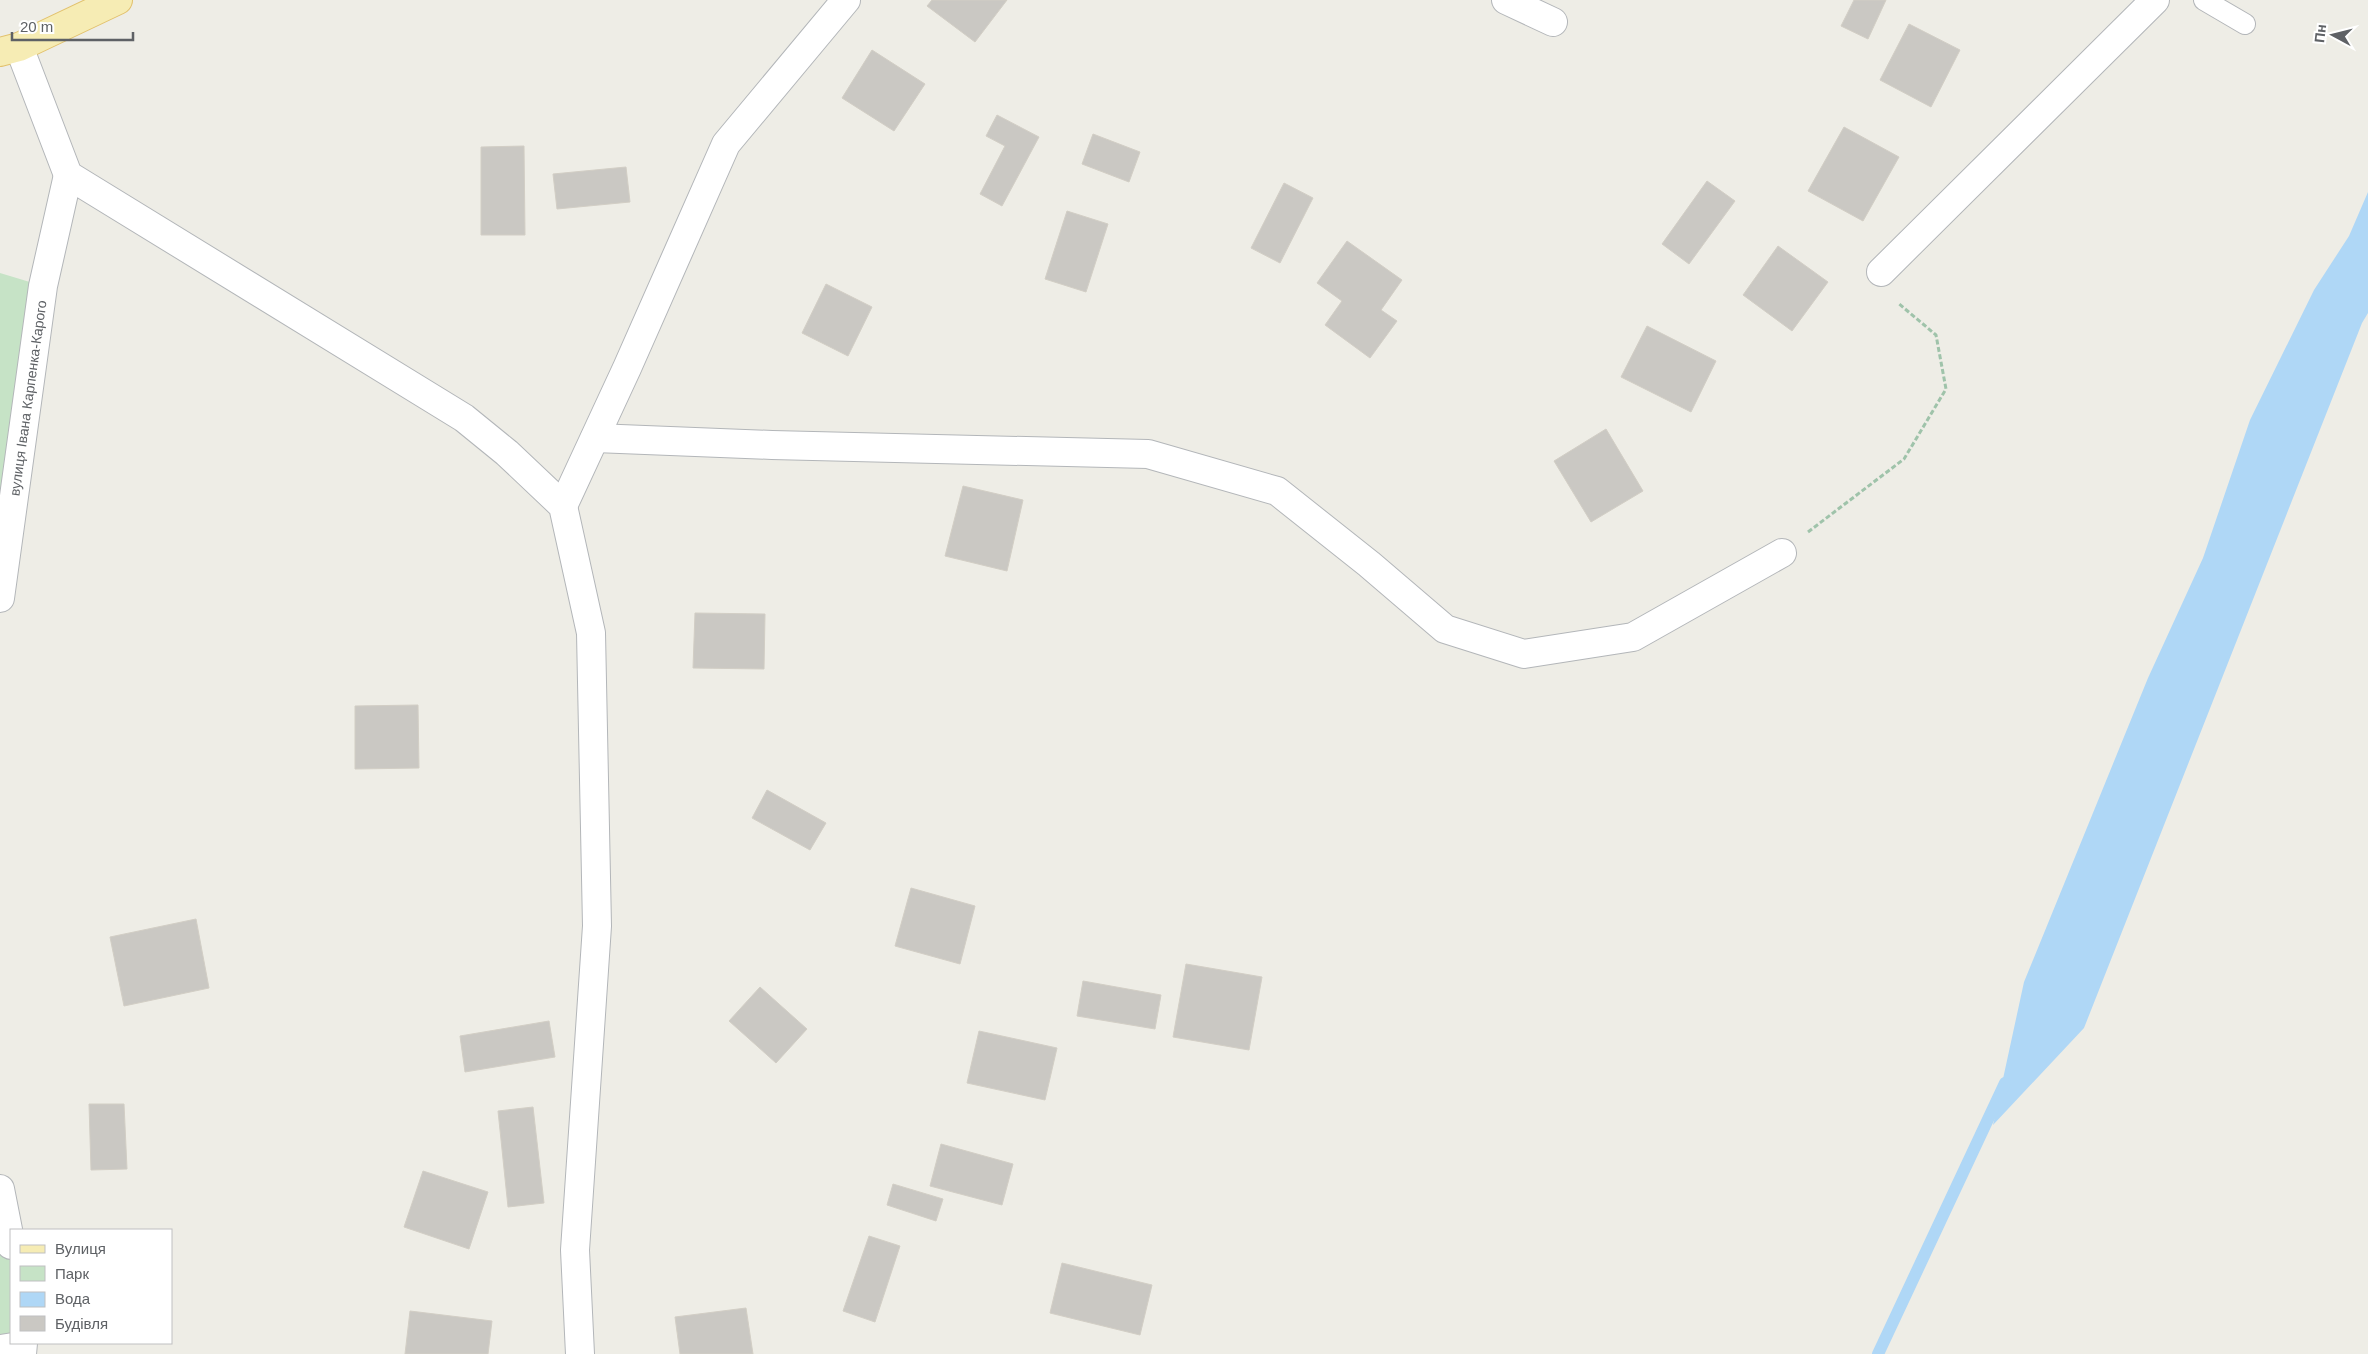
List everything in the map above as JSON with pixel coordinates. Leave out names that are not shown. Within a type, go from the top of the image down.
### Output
[{"type":"main road","points":[[9,49],[118,0]]},
{"type":"street","points":[[563,506],[726,144],[846,0]]},
{"type":"street","points":[[1506,0],[1553,22]]},
{"type":"street","points":[[1881,272],[2155,0]]},
{"type":"street","points":[[9,49],[68,174],[464,418],[507,453],[563,506],[590,633],[597,926],[575,1250],[580,1354]]},
{"type":"street","name":"вулиця Івана Карпенка-Карого","points":[[0,598],[43,286],[68,174]]},
{"type":"street","points":[[595,438],[772,445],[1148,454],[1277,490],[1369,564],[1445,630],[1524,654],[1633,638],[1782,552]]},
{"type":"street","points":[[0,1189],[10,1240]]},
{"type":"lane","points":[[2204,0],[2245,24]]},
{"type":"path","points":[[1782,552],[1904,459],[1946,389],[1936,335],[1893,300],[1881,272]]},
{"type":"green space","points":[[0,273],[43,286],[0,598]]},
{"type":"green space","points":[[0,1189],[10,1240],[10,1344],[22,1354],[0,1354]]},
{"type":"water","points":[[2368,192],[2368,313],[2362,323],[2084,1028],[1993,1125],[2024,982],[2148,678],[2203,558],[2250,420],[2314,290],[2349,236]]},
{"type":"building","points":[[932,0],[1007,0],[975,42],[927,6]]},
{"type":"building","points":[[1854,0],[1886,0],[1868,39],[1841,26]]},
{"type":"building","points":[[1909,24],[1960,50],[1931,107],[1880,80]]},
{"type":"building","points":[[872,50],[925,84],[894,131],[842,98]]},
{"type":"building","points":[[997,115],[1039,137],[1002,206],[980,194],[1005,146],[986,136]]},
{"type":"building","points":[[1844,127],[1899,157],[1863,221],[1808,191]]},
{"type":"building","points":[[1093,134],[1140,152],[1129,182],[1082,164]]},
{"type":"building","points":[[524,146],[525,235],[481,235],[481,147]]},
{"type":"building","points":[[626,167],[630,202],[557,209],[553,174]]},
{"type":"building","points":[[1707,181],[1735,201],[1689,264],[1662,244]]},
{"type":"building","points":[[1284,183],[1313,198],[1280,263],[1251,248]]},
{"type":"building","points":[[1067,211],[1108,224],[1086,292],[1045,279]]},
{"type":"building","points":[[1347,241],[1402,280],[1381,310],[1397,321],[1370,358],[1325,325],[1342,301],[1317,283]]},
{"type":"building","points":[[1778,246],[1828,282],[1792,331],[1743,295]]},
{"type":"building","points":[[826,284],[872,307],[848,356],[802,333]]},
{"type":"building","points":[[1647,326],[1716,361],[1691,412],[1621,377]]},
{"type":"building","points":[[1606,429],[1643,491],[1591,522],[1554,461]]},
{"type":"building","points":[[963,486],[1023,500],[1007,571],[945,556]]},
{"type":"building","points":[[695,613],[765,614],[764,669],[693,668]]},
{"type":"building","points":[[418,705],[419,768],[355,769],[355,706]]},
{"type":"building","points":[[767,790],[826,823],[810,850],[752,818]]},
{"type":"building","points":[[911,888],[975,906],[960,964],[895,946]]},
{"type":"building","points":[[196,919],[209,988],[124,1006],[110,937]]},
{"type":"building","points":[[1186,964],[1262,977],[1249,1050],[1173,1037]]},
{"type":"building","points":[[1083,981],[1161,995],[1155,1029],[1077,1016]]},
{"type":"building","points":[[760,987],[807,1029],[776,1063],[729,1021]]},
{"type":"building","points":[[549,1021],[555,1057],[465,1072],[460,1036]]},
{"type":"building","points":[[979,1031],[1057,1048],[1045,1100],[967,1083]]},
{"type":"building","points":[[89,1104],[124,1104],[127,1169],[91,1170]]},
{"type":"building","points":[[533,1107],[544,1203],[508,1207],[498,1111]]},
{"type":"building","points":[[941,1144],[1013,1164],[1002,1205],[930,1186]]},
{"type":"building","points":[[423,1171],[488,1192],[469,1249],[404,1227]]},
{"type":"building","points":[[893,1184],[943,1199],[936,1221],[887,1205]]},
{"type":"building","points":[[869,1236],[900,1246],[875,1322],[843,1311]]},
{"type":"building","points":[[1062,1263],[1152,1285],[1140,1335],[1050,1313]]},
{"type":"building","points":[[746,1308],[753,1354],[680,1354],[675,1317]]},
{"type":"building","points":[[410,1311],[492,1321],[488,1354],[405,1354]]},
{"type":"waterway","points":[[1878,1354],[2005,1083]]}]
